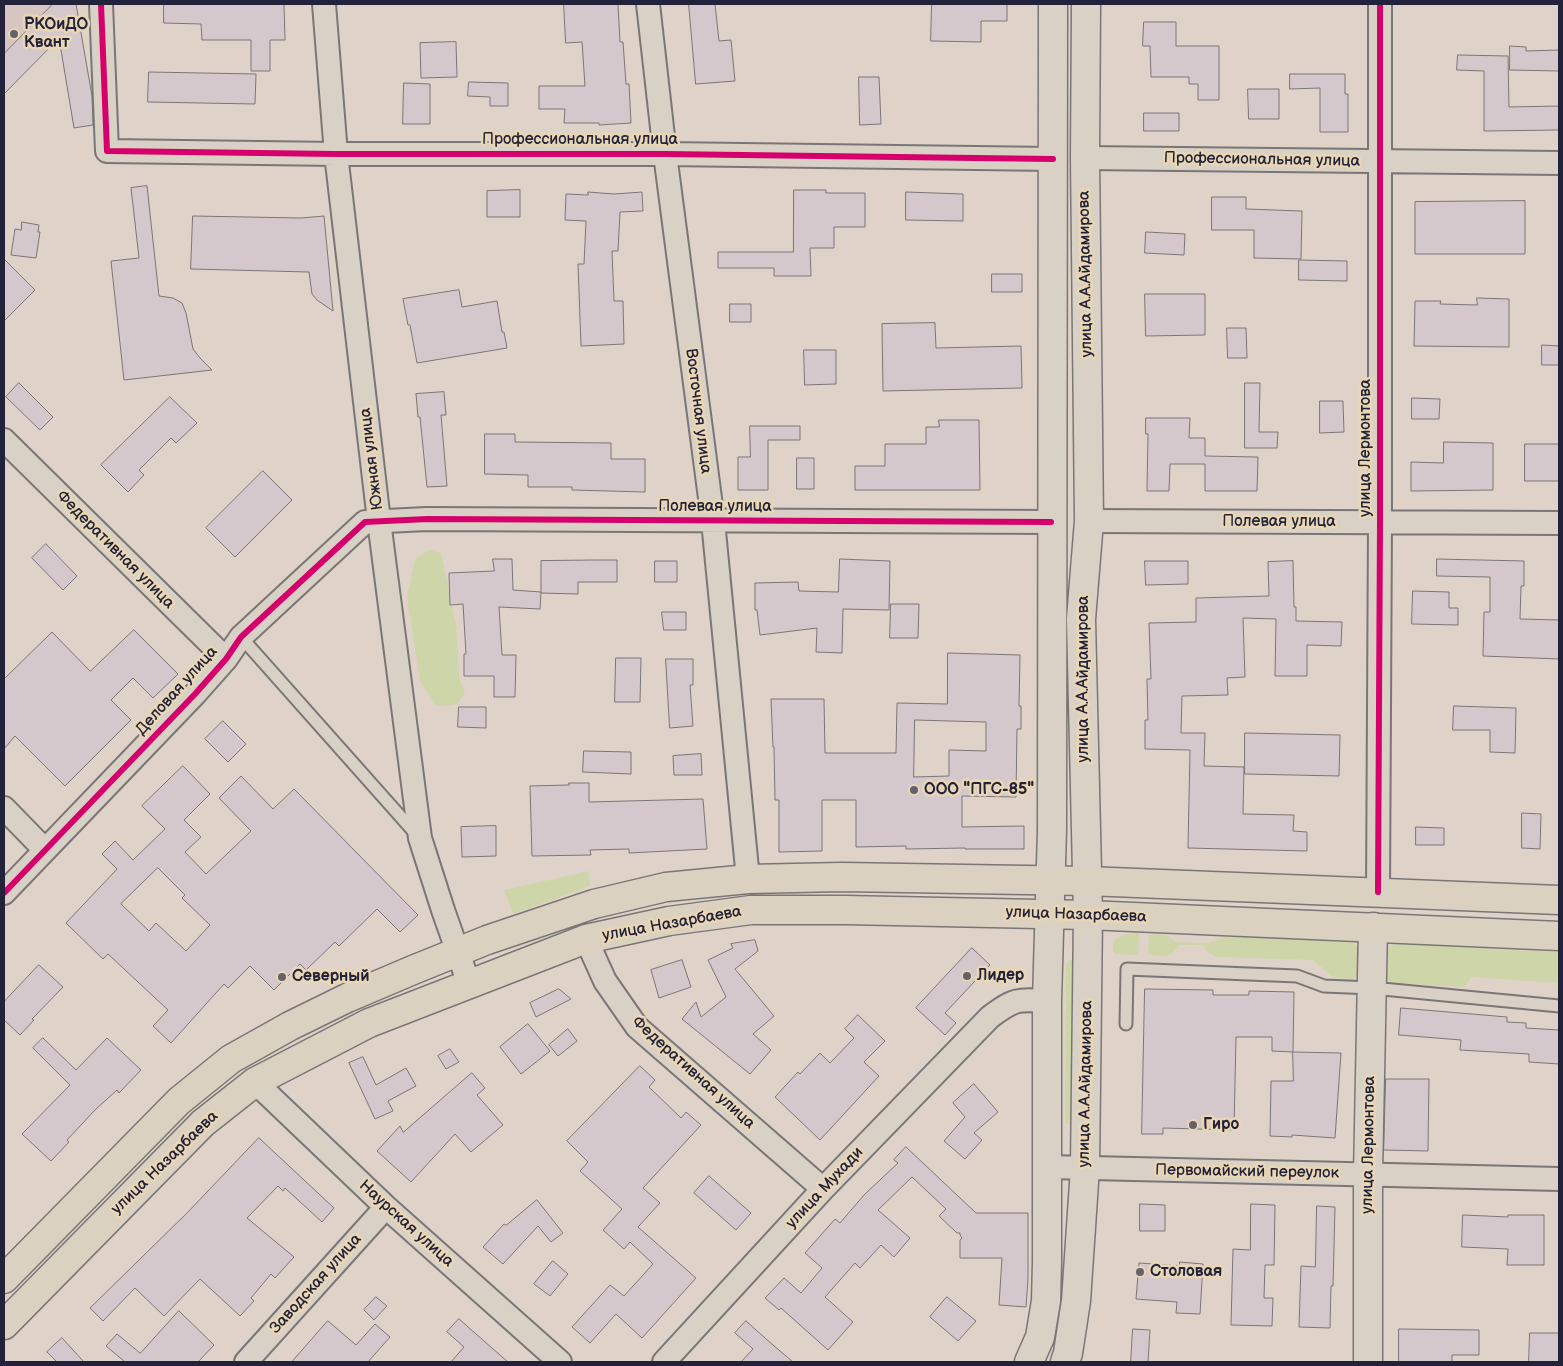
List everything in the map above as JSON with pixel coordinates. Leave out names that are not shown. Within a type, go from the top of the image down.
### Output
[{"type":"main road","name":"улица А.А.Айдамирова","points":[[1028,1362],[1040,1337],[1046,1301],[1048,1167],[1047,1001],[1052,829],[1053,4]]},
{"type":"main road","name":"улица А.А.Айдамирова","points":[[1067,1358],[1078,1288],[1085,1168],[1088,915],[1081,619],[1089,521],[1085,158],[1086,4]]},
{"type":"main road","points":[[1052,618],[1081,619]]},
{"type":"main road","name":"улица Назарбаева","points":[[4,1279],[180,1101],[231,1059],[290,1026],[339,1002],[457,952],[548,918],[594,904],[666,887],[748,879],[842,877],[1087,881],[1559,900]]},
{"type":"main road","name":"улица Назарбаева","points":[[4,1325],[203,1123],[255,1082],[369,1023],[586,939],[669,921],[751,910],[1088,915],[1559,936]]},
{"type":"main road","name":"улица Лермонтова","points":[[1368,1362],[1368,1175],[1372,928]]},
{"type":"street","name":"Профессиональная улица","points":[[101,4],[107,152],[665,154],[1052,159]]},
{"type":"street","name":"Южная улица","points":[[324,4],[336,154],[379,521],[420,838],[469,984]]},
{"type":"street","name":"Восточная улица","points":[[648,4],[665,154],[713,520],[748,879]]},
{"type":"street","name":"улица Лермонтова","points":[[1378,892],[1380,4]]},
{"type":"street","name":"Профессиональная улица","points":[[1085,158],[1559,163]]},
{"type":"street","name":"Федеративная улица","points":[[4,440],[226,659]]},
{"type":"street","name":"Полевая улица","points":[[379,521],[427,519],[1052,522]]},
{"type":"street","name":"Деловая улица","points":[[4,893],[195,694],[226,659],[241,637],[365,522],[379,521]]},
{"type":"street","name":"Полевая улица","points":[[1089,521],[1559,523]]},
{"type":"street","points":[[4,808],[45,850]]},
{"type":"street","name":"Федеративная улица","points":[[586,939],[604,981],[637,1027],[823,1189]]},
{"type":"street","name":"улица Мухади","points":[[664,1362],[823,1189],[990,1017],[1006,1004],[1022,999],[1047,1001]]},
{"type":"street","name":"Наурская улица","points":[[255,1082],[386,1207],[560,1362]]},
{"type":"street","name":"Первомайский переулок","points":[[1048,1167],[1559,1179]]},
{"type":"street","name":"Заводская улица","points":[[246,1362],[386,1207]]},
{"type":"lane","points":[[241,637],[420,838]]},
{"type":"lane","points":[[1126,1024],[1127,969],[1297,976],[1324,986],[1372,988],[1559,1006]]},
{"type":"shaded area","name":"РКОиДО Квант","points":[[4,4],[53,4],[4,54]]},
{"type":"green space","points":[[429,550],[441,553],[456,624],[459,676],[465,693],[457,704],[446,706],[436,705],[420,681],[407,597],[415,559]]},
{"type":"green space","points":[[589,871],[590,886],[513,914],[504,890]]},
{"type":"green space","points":[[1139,933],[1138,955],[1115,954],[1113,952],[1113,942],[1116,939],[1125,934]]},
{"type":"green space","points":[[1149,934],[1166,935],[1176,942],[1208,943],[1224,937],[1346,941],[1353,943],[1359,948],[1358,971],[1356,977],[1351,979],[1334,978],[1313,960],[1216,957],[1205,950],[1204,945],[1179,945],[1173,953],[1166,956],[1148,955]]},
{"type":"green space","points":[[1395,944],[1559,952],[1559,983],[1472,977],[1464,987],[1395,983],[1388,980],[1385,964],[1388,948]]},
{"type":"green space","points":[[1071,960],[1074,962],[1073,1123],[1070,1125],[1065,1120],[1066,965]]},
{"type":"building","points":[[53,4],[76,4],[92,96],[93,125],[74,128],[59,38],[4,94],[4,54]]},
{"type":"building","points":[[164,4],[284,4],[285,40],[270,40],[270,71],[251,71],[251,40],[202,40],[201,24],[164,23]]},
{"type":"building","points":[[564,4],[618,4],[620,42],[623,42],[626,84],[629,84],[631,123],[599,125],[599,123],[564,123],[565,109],[539,109],[539,86],[585,86],[582,42],[566,43]]},
{"type":"building","points":[[689,4],[715,4],[719,41],[731,40],[735,81],[696,84]]},
{"type":"building","points":[[932,4],[1007,4],[1007,21],[981,21],[981,42],[931,41]]},
{"type":"building","points":[[1144,22],[1176,22],[1176,46],[1219,46],[1219,100],[1198,100],[1198,84],[1189,84],[1189,77],[1151,77],[1150,46],[1143,46]]},
{"type":"building","points":[[456,42],[457,77],[421,78],[420,43]]},
{"type":"building","points":[[1510,46],[1526,47],[1526,51],[1559,50],[1559,71],[1510,70]]},
{"type":"building","points":[[1458,55],[1508,56],[1509,107],[1559,106],[1559,130],[1484,131],[1484,71],[1457,70]]},
{"type":"building","points":[[149,72],[256,74],[255,104],[148,102]]},
{"type":"building","points":[[1290,74],[1345,74],[1345,94],[1348,94],[1348,132],[1320,132],[1320,88],[1290,89]]},
{"type":"building","points":[[859,77],[879,77],[881,124],[860,125]]},
{"type":"building","points":[[469,82],[508,83],[508,106],[490,106],[490,97],[468,96]]},
{"type":"building","points":[[404,83],[430,84],[430,124],[403,124]]},
{"type":"building","points":[[1248,89],[1279,89],[1279,119],[1249,119]]},
{"type":"building","points":[[1144,113],[1179,113],[1179,131],[1144,131]]},
{"type":"building","points":[[147,186],[159,296],[173,298],[182,303],[186,313],[193,349],[212,370],[124,380],[111,261],[139,258],[131,188]]},
{"type":"building","points":[[520,190],[520,217],[487,217],[487,191]]},
{"type":"building","points":[[794,190],[826,190],[826,193],[865,193],[865,227],[834,227],[834,248],[810,248],[811,276],[774,276],[774,268],[718,268],[718,252],[793,252]]},
{"type":"building","points":[[588,192],[614,194],[642,192],[643,211],[620,212],[618,251],[612,251],[614,301],[623,301],[624,344],[581,346],[578,264],[584,264],[586,221],[565,220],[566,194],[588,195]]},
{"type":"building","points":[[906,192],[963,194],[963,221],[906,220]]},
{"type":"building","points":[[1212,197],[1246,197],[1246,209],[1302,211],[1301,259],[1254,258],[1254,230],[1212,230]]},
{"type":"building","points":[[1525,201],[1525,254],[1415,254],[1415,202]]},
{"type":"building","points":[[193,216],[301,218],[324,216],[333,311],[317,300],[312,294],[309,272],[191,269]]},
{"type":"building","points":[[22,222],[39,225],[38,232],[40,232],[36,258],[11,255],[15,229],[21,230]]},
{"type":"building","points":[[1146,232],[1185,234],[1184,255],[1145,253]]},
{"type":"building","points":[[4,259],[35,290],[4,321]]},
{"type":"building","points":[[1299,260],[1347,261],[1347,281],[1299,280]]},
{"type":"building","points":[[992,274],[1022,274],[1022,292],[992,292]]},
{"type":"building","points":[[459,290],[462,307],[497,301],[502,332],[504,332],[507,348],[417,363],[403,299]]},
{"type":"building","points":[[1145,294],[1205,294],[1205,335],[1146,336]]},
{"type":"building","points":[[1477,298],[1509,299],[1509,347],[1414,346],[1415,301],[1441,301],[1440,304],[1477,305]]},
{"type":"building","points":[[730,304],[751,304],[751,322],[730,322]]},
{"type":"building","points":[[935,323],[936,348],[1021,346],[1022,388],[883,391],[882,324]]},
{"type":"building","points":[[1227,328],[1246,328],[1247,358],[1228,358]]},
{"type":"building","points":[[1542,345],[1559,346],[1559,365],[1542,365]]},
{"type":"building","points":[[804,350],[836,350],[836,384],[805,385]]},
{"type":"building","points":[[19,383],[53,417],[40,430],[6,397]]},
{"type":"building","points":[[1245,383],[1260,383],[1259,432],[1278,432],[1277,448],[1245,448]]},
{"type":"building","points":[[444,392],[446,415],[441,415],[447,486],[427,487],[416,394]]},
{"type":"building","points":[[170,397],[197,423],[176,443],[171,438],[139,470],[144,475],[128,492],[101,465]]},
{"type":"building","points":[[1412,398],[1440,399],[1439,419],[1412,419]]},
{"type":"building","points":[[1320,401],[1343,401],[1344,432],[1320,433]]},
{"type":"building","points":[[1146,418],[1190,418],[1189,438],[1205,438],[1205,456],[1258,457],[1257,491],[1205,491],[1205,464],[1170,464],[1169,491],[1147,491],[1148,434],[1146,434]]},
{"type":"building","points":[[939,420],[979,420],[980,490],[855,490],[855,466],[885,466],[885,444],[926,444],[926,427],[939,427]]},
{"type":"building","points":[[750,426],[800,426],[800,440],[768,440],[768,490],[738,490],[738,457],[750,457]]},
{"type":"building","points":[[485,434],[515,434],[515,442],[611,443],[611,459],[645,459],[645,492],[572,490],[572,487],[528,487],[528,475],[485,474]]},
{"type":"building","points":[[1444,442],[1493,443],[1493,490],[1411,491],[1411,462],[1443,463]]},
{"type":"building","points":[[1525,444],[1559,444],[1559,481],[1525,481]]},
{"type":"building","points":[[797,458],[814,458],[814,489],[797,489]]},
{"type":"building","points":[[263,471],[292,500],[235,557],[206,528]]},
{"type":"building","points":[[46,544],[77,576],[63,590],[32,558]]},
{"type":"building","points":[[493,559],[512,559],[513,590],[541,592],[540,609],[499,607],[502,655],[516,655],[515,697],[494,697],[494,676],[464,676],[464,654],[466,654],[463,604],[450,605],[449,573],[494,571]]},
{"type":"building","points":[[840,559],[890,561],[889,610],[843,609],[842,653],[816,652],[817,628],[760,635],[757,610],[755,610],[755,583],[798,582],[799,591],[838,592]]},
{"type":"building","points":[[1437,559],[1524,561],[1524,586],[1521,586],[1520,619],[1559,620],[1559,659],[1483,656],[1484,612],[1490,612],[1490,577],[1437,576]]},
{"type":"building","points":[[617,560],[617,582],[578,582],[578,594],[541,593],[541,561]]},
{"type":"building","points":[[655,561],[677,561],[677,582],[655,582]]},
{"type":"building","points":[[1145,561],[1188,561],[1188,584],[1146,585]]},
{"type":"building","points":[[1293,561],[1296,621],[1342,622],[1341,646],[1307,645],[1307,676],[1275,676],[1276,619],[1243,618],[1245,677],[1227,678],[1228,695],[1182,696],[1181,733],[1205,733],[1204,766],[1244,767],[1243,814],[1294,815],[1293,831],[1307,832],[1307,851],[1188,848],[1190,750],[1145,749],[1145,720],[1148,720],[1147,679],[1151,679],[1149,623],[1196,622],[1196,598],[1269,596],[1268,562]]},
{"type":"building","points":[[1413,591],[1449,592],[1449,608],[1458,608],[1458,625],[1412,624]]},
{"type":"building","points":[[891,604],[919,604],[918,638],[890,638]]},
{"type":"building","points":[[662,612],[686,612],[686,630],[664,630]]},
{"type":"building","points":[[134,630],[178,674],[153,698],[133,678],[111,700],[131,720],[65,786],[15,736],[4,749],[4,679],[52,632],[90,671]]},
{"type":"building","points":[[948,653],[1020,655],[1019,706],[1021,706],[1021,729],[1017,729],[1016,797],[962,796],[962,827],[1024,826],[1024,849],[906,849],[906,846],[856,847],[856,800],[822,800],[822,851],[779,852],[779,800],[775,800],[771,699],[824,699],[825,753],[896,753],[897,703],[947,704]],"holes":[[[915,720],[986,722],[986,751],[949,750],[949,776],[914,777]]]},
{"type":"building","points":[[616,658],[641,658],[640,702],[615,702]]},
{"type":"building","points":[[666,659],[693,659],[693,685],[690,685],[693,726],[670,728]]},
{"type":"building","points":[[1454,706],[1516,708],[1515,753],[1490,752],[1490,730],[1453,730]]},
{"type":"building","points":[[459,707],[486,707],[486,728],[458,727]]},
{"type":"building","points":[[223,721],[246,744],[228,762],[205,739]]},
{"type":"building","points":[[1245,733],[1340,735],[1339,776],[1245,774]]},
{"type":"building","points":[[584,751],[631,752],[631,774],[583,772]]},
{"type":"building","points":[[701,754],[702,775],[674,775],[673,756]]},
{"type":"building","points":[[183,766],[210,794],[184,820],[201,837],[185,852],[206,874],[251,831],[219,798],[241,776],[273,809],[294,789],[418,915],[400,932],[377,909],[339,946],[335,942],[306,970],[300,964],[274,990],[250,966],[228,988],[224,984],[171,1043],[153,1026],[168,1010],[108,954],[103,959],[66,923],[117,869],[102,854],[115,841],[133,860],[165,829],[142,806]],"holes":[[[158,868],[185,895],[182,898],[210,925],[186,951],[156,923],[149,931],[121,904]]]},
{"type":"building","points":[[569,783],[589,783],[589,802],[703,799],[707,849],[629,853],[629,849],[590,850],[591,855],[532,856],[530,786],[569,785]]},
{"type":"building","points":[[1522,813],[1541,814],[1540,849],[1522,848]]},
{"type":"building","points":[[496,826],[496,856],[462,857],[461,827]]},
{"type":"building","points":[[1416,827],[1444,828],[1444,845],[1416,845]]},
{"type":"building","points":[[755,940],[758,951],[735,969],[774,1016],[753,1034],[771,1050],[750,1074],[682,1019],[696,1002],[701,1017],[726,997],[708,960],[733,948],[731,944]]},
{"type":"building","points":[[972,948],[990,965],[945,1013],[956,1023],[945,1035],[916,1008]]},
{"type":"building","points":[[682,960],[691,987],[659,998],[651,970]]},
{"type":"building","points":[[39,965],[63,987],[32,1019],[34,1020],[20,1035],[4,1020],[4,1002]]},
{"type":"building","points":[[559,989],[571,999],[536,1017],[530,1003]]},
{"type":"building","points":[[1145,989],[1213,990],[1213,995],[1249,995],[1249,991],[1294,992],[1293,1052],[1272,1051],[1272,1037],[1236,1037],[1234,1130],[1163,1128],[1163,1134],[1142,1134]]},
{"type":"building","points":[[1401,1008],[1507,1017],[1507,1022],[1526,1023],[1526,1028],[1559,1030],[1559,1064],[1529,1062],[1529,1054],[1460,1050],[1461,1040],[1399,1035]]},
{"type":"building","points":[[858,1015],[885,1041],[864,1062],[879,1076],[820,1140],[775,1097],[798,1072],[800,1074],[820,1053],[830,1063],[854,1038],[845,1029]]},
{"type":"building","points":[[528,1024],[550,1051],[521,1074],[500,1047]]},
{"type":"building","points":[[568,1029],[577,1041],[558,1056],[549,1045]]},
{"type":"building","points":[[43,1038],[76,1070],[107,1038],[141,1070],[119,1093],[117,1090],[95,1110],[67,1140],[69,1142],[51,1161],[22,1134],[70,1085],[33,1048]]},
{"type":"building","points":[[450,1049],[459,1062],[446,1069],[438,1056]]},
{"type":"building","points":[[1293,1052],[1341,1053],[1335,1138],[1292,1135],[1292,1137],[1270,1136],[1271,1081],[1293,1081]]},
{"type":"building","points":[[363,1057],[376,1085],[406,1068],[416,1086],[388,1101],[393,1111],[375,1119],[349,1063]]},
{"type":"building","points":[[640,1066],[655,1080],[649,1087],[681,1118],[686,1112],[701,1125],[643,1188],[660,1203],[638,1227],[696,1278],[642,1338],[616,1314],[590,1343],[572,1327],[610,1285],[624,1296],[653,1264],[630,1242],[624,1249],[603,1230],[622,1209],[580,1171],[588,1162],[567,1141]]},
{"type":"building","points":[[472,1073],[485,1088],[477,1095],[503,1125],[471,1152],[455,1134],[411,1182],[377,1151],[400,1126],[403,1132]]},
{"type":"building","points":[[1386,1079],[1429,1079],[1428,1151],[1384,1150]]},
{"type":"building","points":[[974,1084],[998,1112],[974,1133],[982,1140],[965,1159],[944,1141],[965,1117],[953,1103]]},
{"type":"building","points":[[259,1138],[334,1208],[322,1222],[285,1188],[283,1191],[278,1186],[247,1218],[294,1257],[275,1278],[271,1274],[251,1298],[254,1301],[240,1316],[200,1279],[164,1316],[135,1288],[103,1321],[90,1308],[187,1213]]},
{"type":"building","points":[[906,1147],[976,1213],[1028,1213],[1026,1307],[999,1305],[1002,1258],[960,1258],[960,1240],[962,1238],[960,1233],[957,1233],[939,1216],[946,1209],[912,1177],[878,1210],[910,1238],[894,1257],[881,1245],[860,1268],[855,1263],[825,1297],[853,1322],[828,1350],[781,1308],[779,1310],[765,1298],[784,1278],[801,1293],[822,1268],[805,1253],[835,1219],[840,1223],[864,1195],[898,1163],[894,1160]]},
{"type":"building","points":[[709,1176],[751,1213],[736,1230],[694,1193]]},
{"type":"building","points":[[537,1200],[563,1233],[551,1242],[538,1226],[503,1264],[483,1247],[504,1224],[506,1225]]},
{"type":"building","points":[[1140,1204],[1165,1205],[1165,1231],[1140,1231]]},
{"type":"building","points":[[1251,1204],[1275,1205],[1274,1265],[1265,1265],[1264,1298],[1273,1298],[1272,1326],[1231,1325],[1233,1249],[1250,1250]]},
{"type":"building","points":[[1317,1206],[1335,1207],[1330,1328],[1299,1327],[1301,1266],[1315,1267]]},
{"type":"building","points":[[1463,1215],[1508,1217],[1508,1215],[1544,1215],[1544,1265],[1507,1265],[1508,1249],[1462,1247]]},
{"type":"building","points":[[553,1261],[568,1274],[550,1296],[534,1284]]},
{"type":"building","points":[[1180,1262],[1203,1264],[1200,1314],[1176,1313],[1177,1302],[1136,1299],[1139,1263],[1179,1266]]},
{"type":"building","points":[[376,1297],[387,1306],[374,1320],[364,1310]]},
{"type":"building","points":[[947,1297],[976,1321],[958,1341],[930,1317]]},
{"type":"building","points":[[179,1311],[214,1345],[198,1362],[125,1362],[106,1346],[117,1334],[140,1353]]},
{"type":"building","points":[[459,1319],[508,1362],[451,1362],[464,1347],[447,1332]]},
{"type":"building","points":[[328,1321],[356,1345],[375,1324],[390,1337],[368,1362],[292,1362]]},
{"type":"building","points":[[746,1321],[793,1362],[741,1362],[753,1349],[735,1333]]},
{"type":"building","points":[[1133,1329],[1150,1330],[1148,1362],[1131,1362]]},
{"type":"building","points":[[1399,1329],[1479,1330],[1479,1355],[1452,1355],[1452,1362],[1399,1362]]},
{"type":"building","points":[[1530,1333],[1559,1333],[1559,1362],[1529,1362]]},
{"type":"building","points":[[62,1338],[84,1362],[57,1362],[47,1352]]},
{"type":"cycle path","points":[[101,4],[107,151],[336,154],[665,154],[1053,159]]},
{"type":"cycle path","points":[[1378,892],[1380,4]]},
{"type":"cycle path","points":[[4,893],[195,694],[226,659],[241,637],[365,522],[427,519],[1051,522]]},
{"type":"place","name":"РКОиДО Квант","points":[[14,34]]},
{"type":"place","name":"ООО \"ПГС-85\"","points":[[914,790]]},
{"type":"place","name":"Лидер","points":[[967,976]]},
{"type":"place","name":"Северный","points":[[282,977]]},
{"type":"place","name":"Гиро","points":[[1193,1125]]},
{"type":"place","name":"Столовая","points":[[1140,1272]]}]
